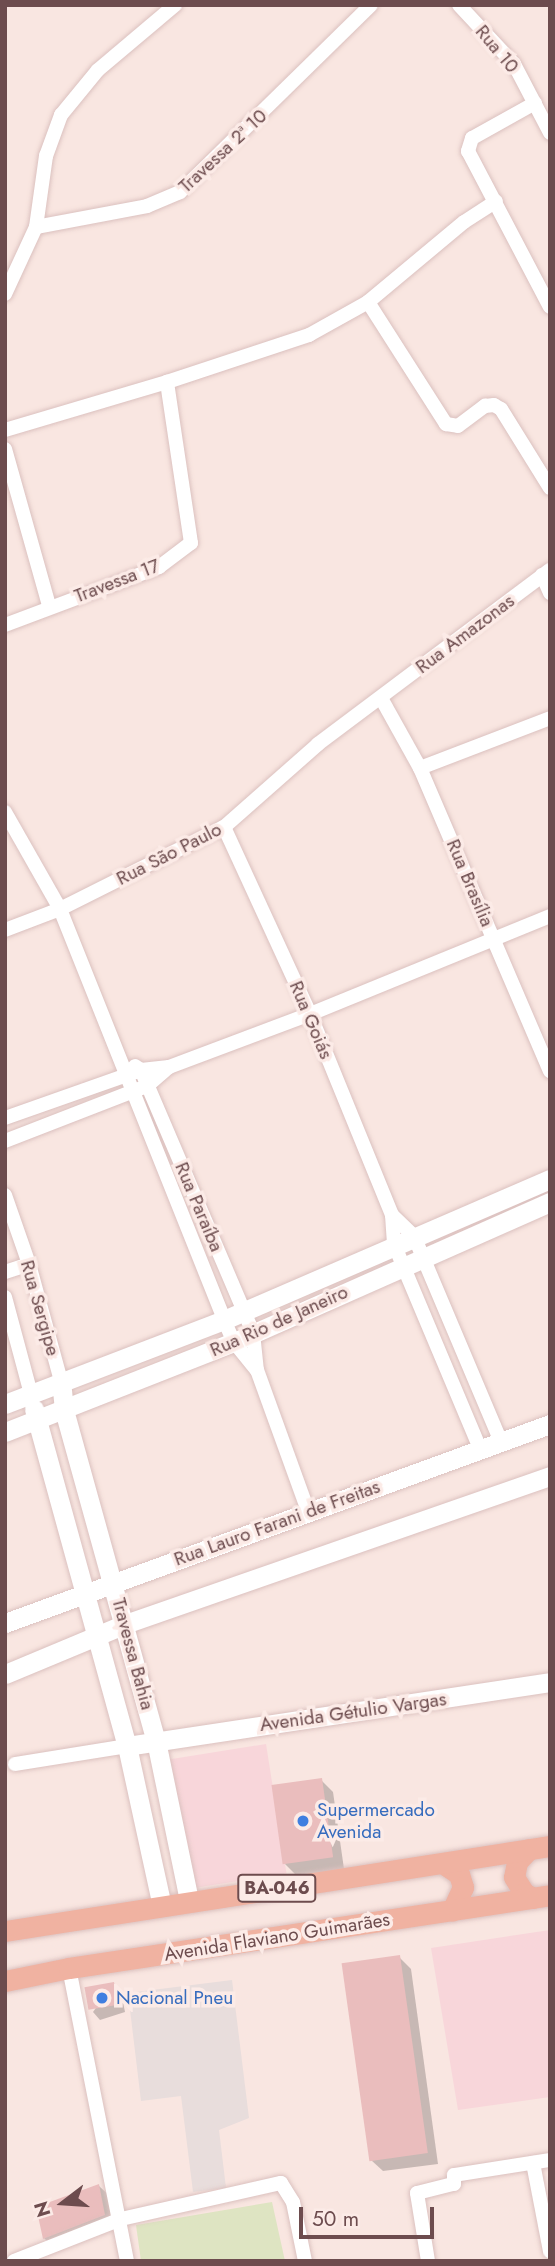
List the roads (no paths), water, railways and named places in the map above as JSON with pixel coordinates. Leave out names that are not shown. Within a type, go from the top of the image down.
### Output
[{"type":"main road","name":"BA-046","points":[[5,1931],[189,1900],[539,1848]]},
{"type":"main road","points":[[539,1848],[517,1862],[514,1877],[524,1893],[541,1896]]},
{"type":"main road","points":[[444,1864],[459,1874],[463,1887],[452,1911]]},
{"type":"main road","name":"Avenida Flaviano Guimarães","points":[[5,1981],[69,1968],[541,1896]]},
{"type":"street","points":[[5,294],[36,227],[46,156],[61,115],[98,70],[175,5]]},
{"type":"street","name":"Travessa 2ª 10","points":[[36,227],[147,206],[180,192],[371,5]]},
{"type":"street","name":"Rua 10","points":[[465,7],[514,64],[550,133]]},
{"type":"street","points":[[535,103],[479,133],[470,143],[468,150],[471,163],[496,201],[550,307]]},
{"type":"street","points":[[5,430],[167,382],[309,335],[368,302],[464,222],[496,201]]},
{"type":"street","points":[[368,302],[446,424],[458,426],[485,406],[494,405],[501,410],[550,488]]},
{"type":"street","name":"Travessa 17","points":[[5,625],[49,606],[159,567],[191,542],[191,527],[167,382]]},
{"type":"street","points":[[5,449],[49,606]]},
{"type":"street","points":[[546,573],[550,593]]},
{"type":"street","name":"Rua Amazonas","points":[[382,698],[546,573]]},
{"type":"street","name":"Rua Brasília","points":[[382,698],[420,768],[550,1071]]},
{"type":"street","name":"Rua São Paulo","points":[[5,930],[60,909],[224,827],[318,744],[382,698]]},
{"type":"street","points":[[420,768],[550,718]]},
{"type":"street","name":"Rua Paraíba","points":[[5,812],[60,909],[223,1320],[234,1342],[257,1370]]},
{"type":"street","name":"Rua Goiás","points":[[224,827],[310,1014],[392,1215],[394,1244],[480,1449]]},
{"type":"street","points":[[5,1118],[141,1070],[169,1067],[310,1014],[550,916]]},
{"type":"street","points":[[119,1055],[141,1070]]},
{"type":"street","points":[[5,1141],[147,1086],[169,1067]]},
{"type":"street","name":"Rua Paraíba","points":[[141,1070],[253,1333],[257,1370],[308,1511]]},
{"type":"street","name":"Rua Rio de Janeiro","points":[[5,1404],[223,1320],[550,1179]]},
{"type":"street","name":"Rua Sergipe","points":[[5,1195],[29,1264],[61,1381]]},
{"type":"street","name":"Rua Rio de Janeiro","points":[[5,1432],[234,1342],[550,1202]]},
{"type":"street","name":"Rua Goiás","points":[[392,1215],[414,1236],[501,1442]]},
{"type":"street","points":[[5,1272],[29,1264]]},
{"type":"street","name":"Rua Sergipe","points":[[5,1297],[31,1394]]},
{"type":"street","name":"Travessa Bahia","points":[[61,1381],[64,1410],[156,1741],[189,1900]]},
{"type":"street","name":"Travessa Bahia","points":[[31,1394],[127,1746],[162,1906]]},
{"type":"street","name":"Rua Lauro Farani de Freitas","points":[[5,1623],[83,1592],[550,1424]]},
{"type":"street","points":[[5,1674],[125,1624],[550,1476]]},
{"type":"street","name":"Avenida Gétulio Vargas","points":[[127,1746],[550,1682]]},
{"type":"street","points":[[15,1764],[127,1746]]},
{"type":"street","points":[[69,1968],[121,2219],[127,2261]]},
{"type":"street","points":[[428,2261],[416,2193],[454,2184],[454,2175],[550,2160]]},
{"type":"street","points":[[533,2163],[550,2251]]},
{"type":"street","points":[[14,2261],[121,2219],[281,2183],[293,2202],[305,2261]]},
{"type":"place","name":"Supermercado Avenida","points":[[303,1821]]},
{"type":"place","name":"Nacional Pneu","points":[[102,1998]]}]
